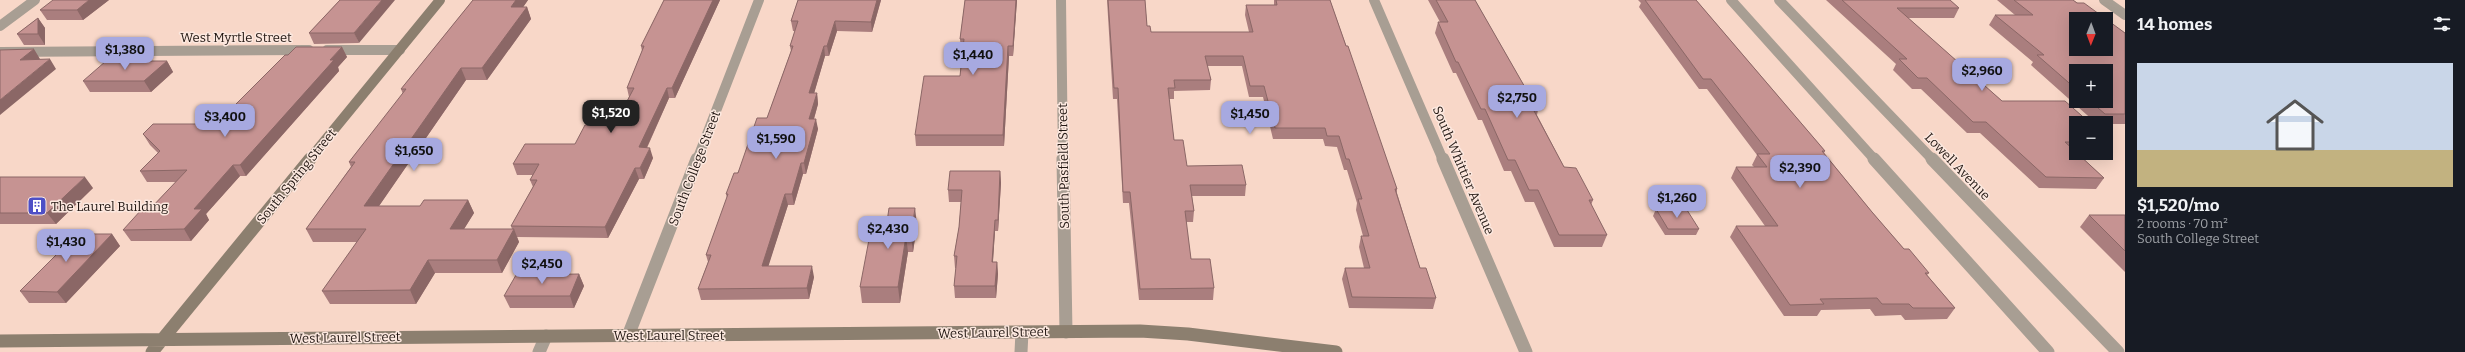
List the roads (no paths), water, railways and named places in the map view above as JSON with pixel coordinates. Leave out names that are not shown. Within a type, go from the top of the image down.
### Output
[{"type":"street","points":[[0,26],[35,0]]},
{"type":"street","name":"South Spring Street","points":[[152,352],[440,0]]},
{"type":"street","name":"South College Street","points":[[628,336],[759,0]]},
{"type":"street","name":"South Pasfield Street","points":[[1061,0],[1066,332]]},
{"type":"street","name":"South Whittier Avenue","points":[[1374,0],[1526,352]]},
{"type":"street","points":[[1731,0],[2048,352]]},
{"type":"street","name":"Lowell Avenue","points":[[1779,0],[2118,352]]},
{"type":"street","points":[[2104,0],[2125,15]]},
{"type":"street","name":"West Myrtle Street","points":[[0,52],[400,50]]},
{"type":"street","name":"West Laurel Street","points":[[0,341],[1140,331],[1188,334],[1336,352]]},
{"type":"street","points":[[1021,352],[1022,332]]},
{"type":"street","points":[[539,352],[546,336]]},
{"type":"place","name":"The Laurel Building","points":[[37,206]]}]
